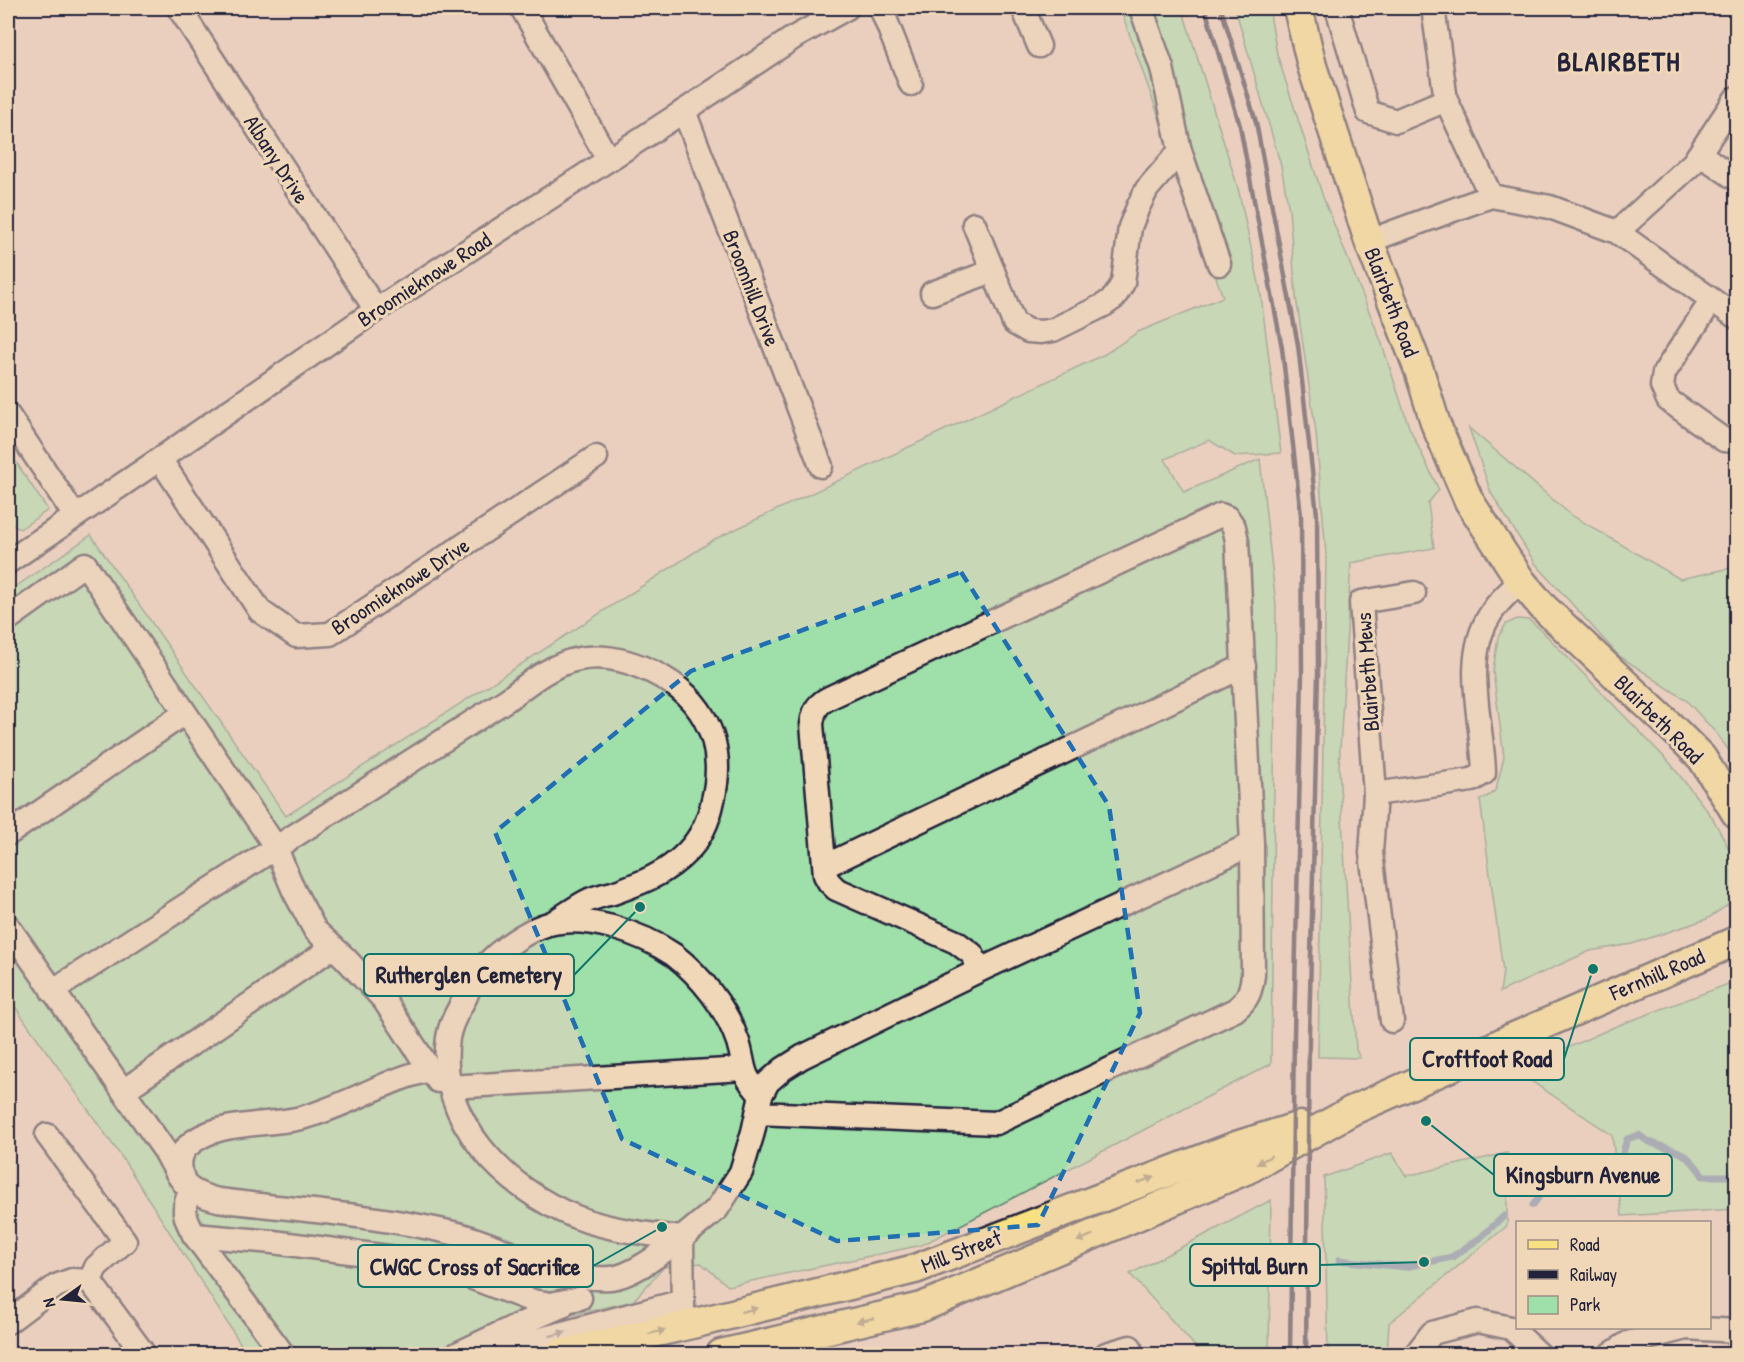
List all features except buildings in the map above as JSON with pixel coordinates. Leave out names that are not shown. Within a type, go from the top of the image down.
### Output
[{"type":"main road","name":"Blairbeth Road","points":[[1298,8],[1312,66],[1369,241],[1419,370],[1436,424],[1469,501],[1521,580],[1544,607],[1702,758],[1737,813]]},
{"type":"main road","name":"Fernhill Road","points":[[1512,1038],[1737,940]]},
{"type":"main road","name":"Mill Street","points":[[721,1354],[922,1307],[1250,1168],[1351,1111],[1512,1038]]},
{"type":"main road","name":"Mill Street","points":[[559,1354],[687,1312],[915,1269],[1239,1145],[1351,1111]]},
{"type":"main road","points":[[687,1312],[721,1354]]},
{"type":"street","name":"Albany Drive","points":[[179,8],[376,310]]},
{"type":"street","points":[[522,8],[608,159]]},
{"type":"street","name":"Broomieknowe Road","points":[[9,557],[160,459],[376,310],[793,38],[847,8]]},
{"type":"street","points":[[881,8],[911,84]]},
{"type":"street","points":[[1023,8],[1039,46]]},
{"type":"street","points":[[1141,8],[1162,69],[1180,151],[1219,264]]},
{"type":"street","points":[[1337,8],[1368,112],[1396,121],[1446,100]]},
{"type":"street","points":[[1433,8],[1446,100],[1491,196]]},
{"type":"street","points":[[1617,232],[1700,154],[1737,98]]},
{"type":"street","name":"Broomhill Drive","points":[[684,111],[821,466]]},
{"type":"street","points":[[974,224],[1014,323],[1028,331],[1053,330],[1114,298],[1123,283],[1130,227],[1138,207],[1147,189],[1180,151]]},
{"type":"street","points":[[1700,154],[1737,179]]},
{"type":"street","points":[[1369,241],[1491,196],[1550,207],[1617,232],[1737,317]]},
{"type":"street","points":[[932,293],[993,271]]},
{"type":"street","points":[[1712,300],[1664,373],[1662,386],[1668,400],[1724,440],[1737,441]]},
{"type":"street","points":[[8,415],[75,516]]},
{"type":"street","name":"Broomieknowe Drive","points":[[160,459],[260,610],[296,636],[330,634],[596,457]]},
{"type":"street","points":[[759,1104],[996,1123],[1235,1010],[1246,1001],[1253,975],[1252,844],[1237,541],[1234,527],[1228,518],[1221,515],[820,702],[813,711],[812,724],[825,875],[829,882],[836,889],[956,942],[972,954],[980,970]]},
{"type":"street","points":[[8,619],[86,564],[275,846],[315,930],[384,1000],[484,1151],[518,1184],[538,1198],[577,1217],[624,1230],[682,1239]]},
{"type":"street","points":[[1375,794],[1472,780],[1484,773],[1473,675],[1482,631],[1489,616],[1499,602],[1521,580]]},
{"type":"street","name":"Blairbeth Mews","points":[[1392,1021],[1371,853],[1375,794],[1361,602],[1414,593]]},
{"type":"street","points":[[52,991],[548,672],[578,659],[626,660],[667,678],[700,709],[710,729],[717,767],[716,789],[710,813],[702,834],[689,851],[672,867],[654,878],[587,901],[552,923]]},
{"type":"street","points":[[825,866],[1244,666]]},
{"type":"street","points":[[8,834],[185,713]]},
{"type":"street","points":[[457,1354],[580,1298],[614,1278],[639,1267],[682,1239],[717,1209],[741,1172],[759,1104],[768,1082],[802,1057],[980,970],[1252,844]]},
{"type":"street","points":[[457,1110],[450,1087],[446,1059],[448,1035],[474,979],[503,949],[535,928],[570,921],[590,922],[623,930],[640,937],[672,954],[700,980],[722,1010],[737,1041],[743,1069],[759,1104]]},
{"type":"street","points":[[8,926],[165,1151],[188,1188],[198,1195],[218,1200],[414,1224],[456,1233],[567,1274],[589,1279],[614,1278]]},
{"type":"street","points":[[123,1091],[333,947]]},
{"type":"street","points":[[450,1087],[743,1069]]},
{"type":"street","points":[[283,1354],[185,1220],[184,1204],[188,1188],[180,1161],[185,1148],[199,1138],[229,1127],[304,1118],[412,1074],[430,1070]]},
{"type":"street","points":[[47,1135],[125,1241],[96,1268],[90,1281]]},
{"type":"street","points":[[194,1235],[273,1242],[412,1260],[454,1271],[533,1301],[552,1304],[580,1298]]},
{"type":"street","points":[[504,1354],[530,1342],[687,1312],[682,1239]]},
{"type":"street","points":[[8,1322],[56,1286],[72,1280],[90,1281]]},
{"type":"street","points":[[90,1281],[144,1354]]},
{"type":"street","points":[[1416,1354],[1432,1332],[1478,1321],[1510,1328],[1539,1354]]},
{"type":"street","points":[[1611,1354],[1628,1343],[1682,1329]]},
{"type":"street","points":[[1703,1329],[1737,1331]]},
{"type":"street","points":[[1106,1354],[1130,1347]]},
{"type":"highlighted area","points":[[961,572],[1109,806],[1140,1013],[1038,1225],[837,1241],[622,1139],[495,832],[691,671]]},
{"type":"green space","points":[[1120,8],[1182,8],[1238,188],[1260,288],[1281,453],[1235,456],[1209,440],[1165,459],[1184,492],[1260,459],[1276,605],[1271,1064],[922,1245],[728,1286],[701,1263],[664,1267],[633,1301],[533,1324],[472,1354],[247,1354],[123,1159],[8,997],[8,592],[91,535],[286,816],[715,539],[1105,354],[1138,332],[1223,297]]},
{"type":"green space","points":[[1235,8],[1269,8],[1277,54],[1323,197],[1381,341],[1409,427],[1439,490],[1428,503],[1434,548],[1351,563],[1339,767],[1356,1050],[1360,1058],[1318,1057],[1326,555],[1316,433],[1296,297],[1289,210],[1281,166]]},
{"type":"green space","points":[[1469,428],[1571,515],[1680,579],[1736,567],[1736,760],[1716,733],[1686,700],[1618,655],[1535,563],[1491,493]]},
{"type":"green space","points":[[8,450],[48,510],[20,529],[14,526],[8,517]]},
{"type":"green space","points":[[1517,619],[1529,620],[1541,630],[1670,763],[1712,817],[1736,862],[1736,891],[1729,904],[1707,919],[1632,944],[1590,951],[1500,992],[1503,971],[1480,800],[1492,794],[1496,789],[1504,757],[1493,671],[1498,637],[1506,624]]},
{"type":"green space","points":[[1736,981],[1736,1209],[1622,1216],[1612,1135],[1516,1071],[1614,1027]]},
{"type":"green space","points":[[1392,1153],[1406,1176],[1507,1153],[1507,1226],[1389,1323],[1387,1354],[1328,1354],[1324,1177]]},
{"type":"green space","points":[[1271,1200],[1269,1354],[1202,1354],[1130,1274]]},
{"type":"waterway","points":[[1533,1205],[1546,1187],[1553,1185],[1569,1191],[1578,1185],[1604,1177],[1614,1171],[1621,1160],[1627,1139],[1639,1135],[1683,1154],[1703,1176],[1736,1174]]},
{"type":"waterway","points":[[1339,1260],[1405,1267],[1452,1257],[1480,1238],[1504,1216]]},
{"type":"railway","points":[[1205,8],[1240,126],[1282,348],[1301,516],[1302,673],[1290,1354]]},
{"type":"railway","points":[[1221,8],[1256,122],[1298,345],[1317,515],[1318,673],[1309,1035],[1306,1354]]},
{"type":"place","name":"Rutherglen Cemetery","points":[[640,907]]},
{"type":"place","name":"Croftfoot Road","points":[[1593,969]]},
{"type":"place","name":"Kingsburn Avenue","points":[[1426,1121]]},
{"type":"place","name":"CWGC Cross of Sacrifice","points":[[662,1227]]},
{"type":"place","name":"Spittal Burn","points":[[1424,1262]]},
{"type":"district","name":"BLAIRBETH","points":[[1619,61]]}]
